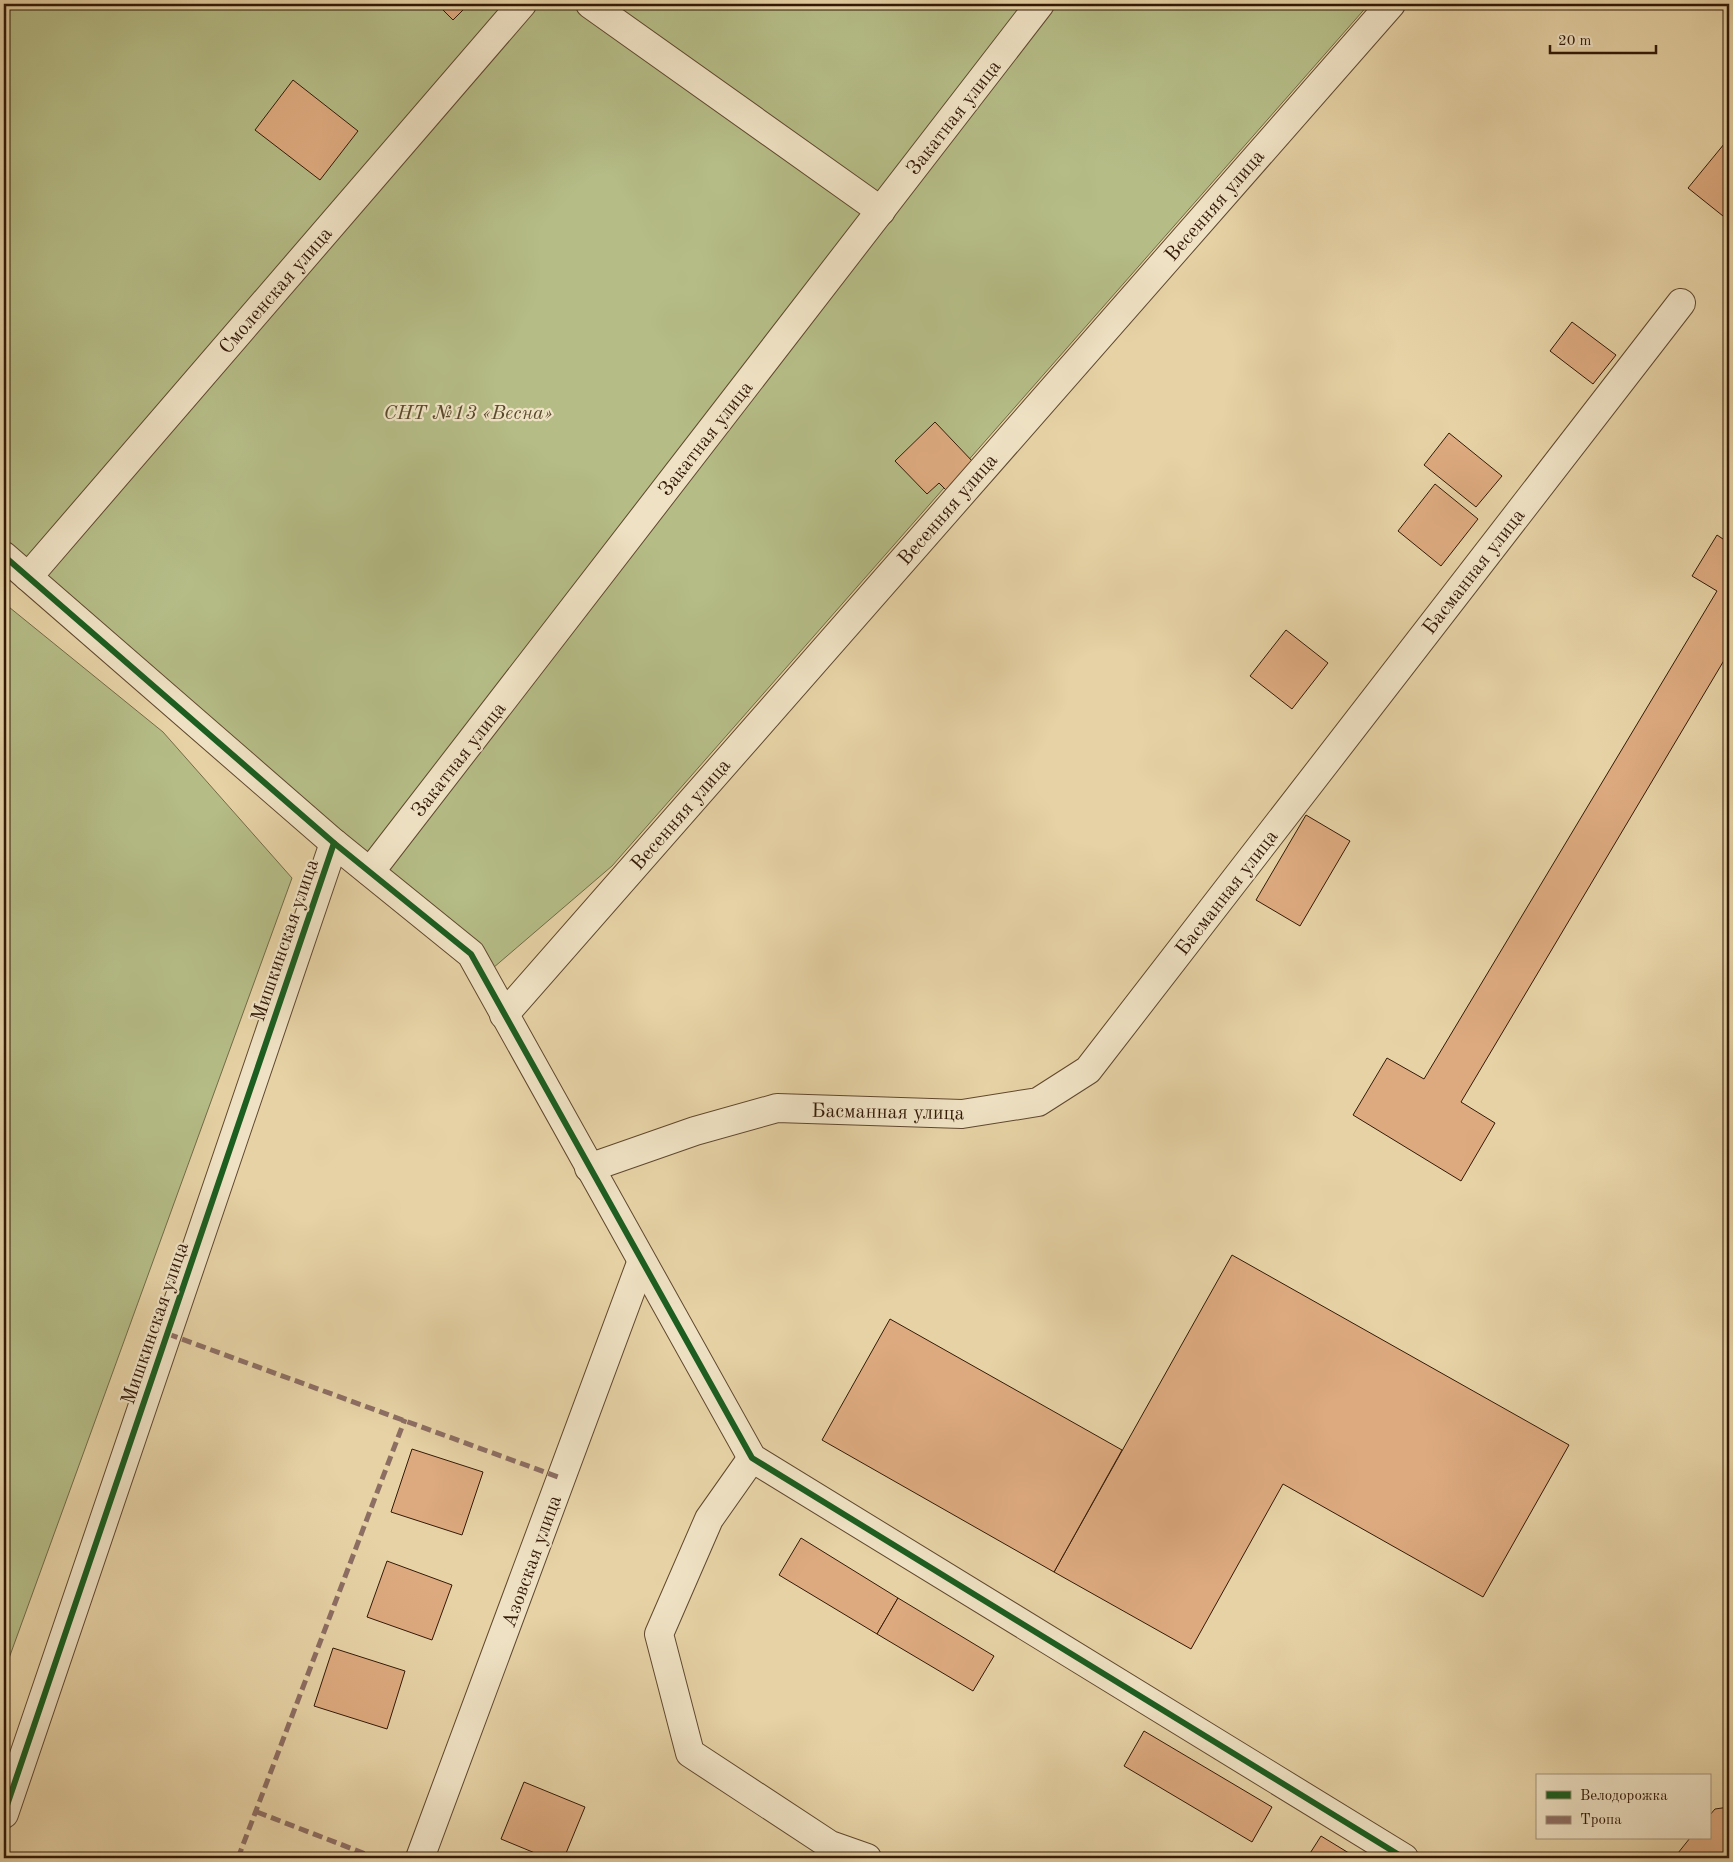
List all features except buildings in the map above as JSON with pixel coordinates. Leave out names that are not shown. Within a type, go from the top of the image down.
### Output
[{"type":"street","name":"Смоленская улица","points":[[28,577],[522,4]]},
{"type":"street","points":[[590,4],[881,211]]},
{"type":"street","name":"Закатная улица","points":[[370,872],[1040,4]]},
{"type":"street","name":"Весенняя улица","points":[[504,1014],[1391,4]]},
{"type":"street","name":"Басманная улица","points":[[589,1168],[694,1131],[777,1108],[962,1114],[1038,1102],[1088,1070],[1681,303]]},
{"type":"street","points":[[4,556],[334,843],[471,954],[641,1263],[752,1458],[1404,1858]]},
{"type":"street","name":"Мишкинская улица","points":[[4,1814],[334,843]]},
{"type":"street","name":"Азовская улица","points":[[420,1858],[641,1263]]},
{"type":"street","points":[[752,1458],[709,1519],[660,1634],[690,1753],[828,1852],[867,1858]]},
{"type":"green space","name":"СНТ №13 «Весна»","points":[[4,4],[1369,4],[612,866],[486,974],[4,545]]},
{"type":"green space","points":[[4,603],[163,732],[292,878],[4,1672]]},
{"type":"marked path","points":[[168,1334],[561,1478]]},
{"type":"marked path","points":[[238,1858],[405,1419]]},
{"type":"marked path","points":[[257,1812],[376,1858]]},
{"type":"cycle path","points":[[4,556],[334,843],[471,954],[752,1458],[1404,1858]]},
{"type":"cycle path","points":[[4,1814],[334,843]]}]
